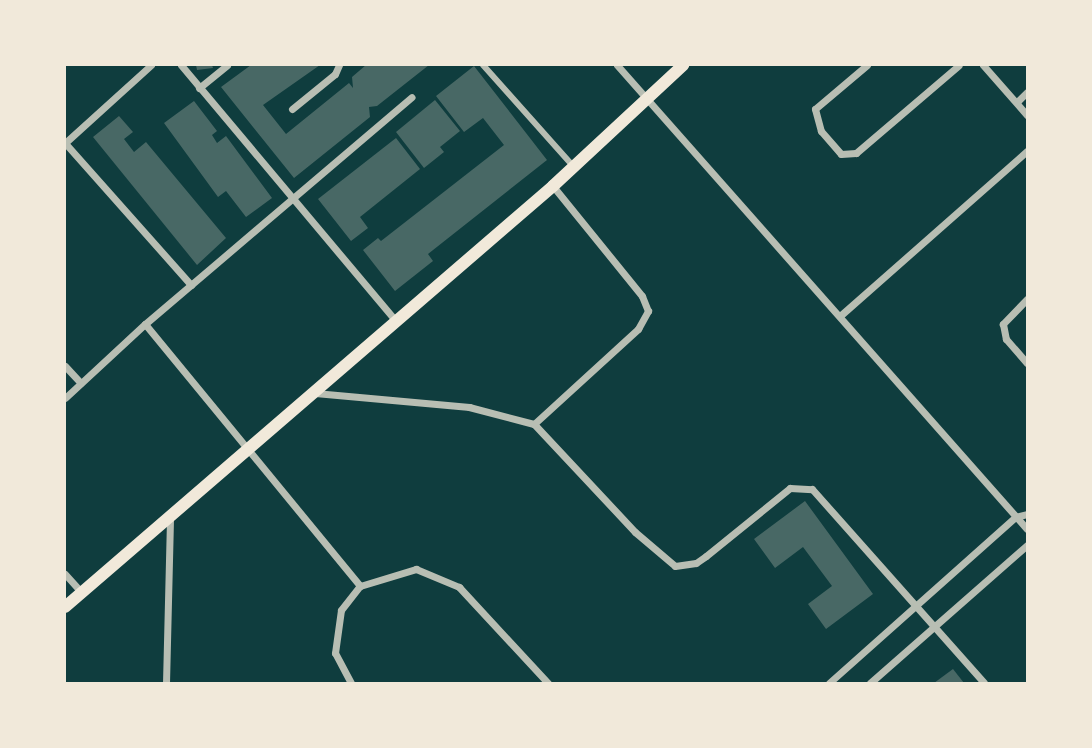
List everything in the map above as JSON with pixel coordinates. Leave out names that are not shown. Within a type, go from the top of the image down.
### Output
[{"type":"main road","points":[[65,607],[244,448],[553,186],[572,165],[683,65]]},
{"type":"street","points":[[151,65],[65,143],[191,285]]},
{"type":"street","points":[[181,65],[395,320]]},
{"type":"street","points":[[199,88],[227,65]]},
{"type":"street","points":[[292,109],[335,74],[339,65]]},
{"type":"street","points":[[483,65],[572,165]]},
{"type":"street","points":[[617,65],[644,99],[841,315],[1027,529]]},
{"type":"street","points":[[867,65],[816,108],[821,131],[841,154],[856,153],[959,65]]},
{"type":"street","points":[[983,65],[1027,115]]},
{"type":"street","points":[[1017,103],[1027,92]]},
{"type":"street","points":[[65,398],[145,324],[293,201],[412,97]]},
{"type":"street","points":[[841,315],[1027,151]]},
{"type":"street","points":[[534,424],[638,329],[648,311],[642,296],[553,186]]},
{"type":"street","points":[[1027,299],[1003,324],[1006,339],[1027,363]]},
{"type":"street","points":[[145,324],[244,448],[360,586]]},
{"type":"street","points":[[65,366],[81,383]]},
{"type":"street","points":[[313,392],[469,407],[534,424],[635,532],[675,566],[696,563],[787,490],[802,485],[812,489],[984,683]]},
{"type":"street","points":[[166,683],[171,513]]},
{"type":"street","points":[[829,683],[916,609],[1015,517],[1027,514]]},
{"type":"street","points":[[870,683],[1027,545]]},
{"type":"street","points":[[351,683],[335,653],[335,637],[341,610],[360,586],[404,570],[446,578],[548,683]]},
{"type":"street","points":[[65,574],[81,592]]},
{"type":"building","points":[[196,65],[212,65],[213,68],[197,70]]},
{"type":"building","points":[[251,65],[320,65],[263,105],[286,134],[349,83],[353,88],[352,77],[366,65],[429,65],[377,106],[369,107],[370,117],[294,178],[221,87]]},
{"type":"building","points":[[474,66],[547,160],[428,254],[433,261],[395,291],[363,250],[378,238],[381,241],[504,145],[483,118],[464,132],[436,96]]},
{"type":"building","points":[[435,100],[460,131],[440,147],[444,152],[424,168],[396,132]]},
{"type":"building","points":[[194,101],[217,131],[212,135],[217,143],[226,136],[272,198],[246,217],[226,191],[218,197],[164,123]]},
{"type":"building","points":[[119,116],[133,132],[124,139],[134,152],[146,142],[226,238],[197,265],[93,137]]},
{"type":"building","points":[[396,138],[420,169],[360,217],[368,228],[351,241],[318,199]]},
{"type":"building","points":[[805,501],[873,594],[826,629],[808,604],[832,586],[803,547],[775,568],[754,539]]},
{"type":"building","points":[[953,669],[964,683],[934,683]]}]
